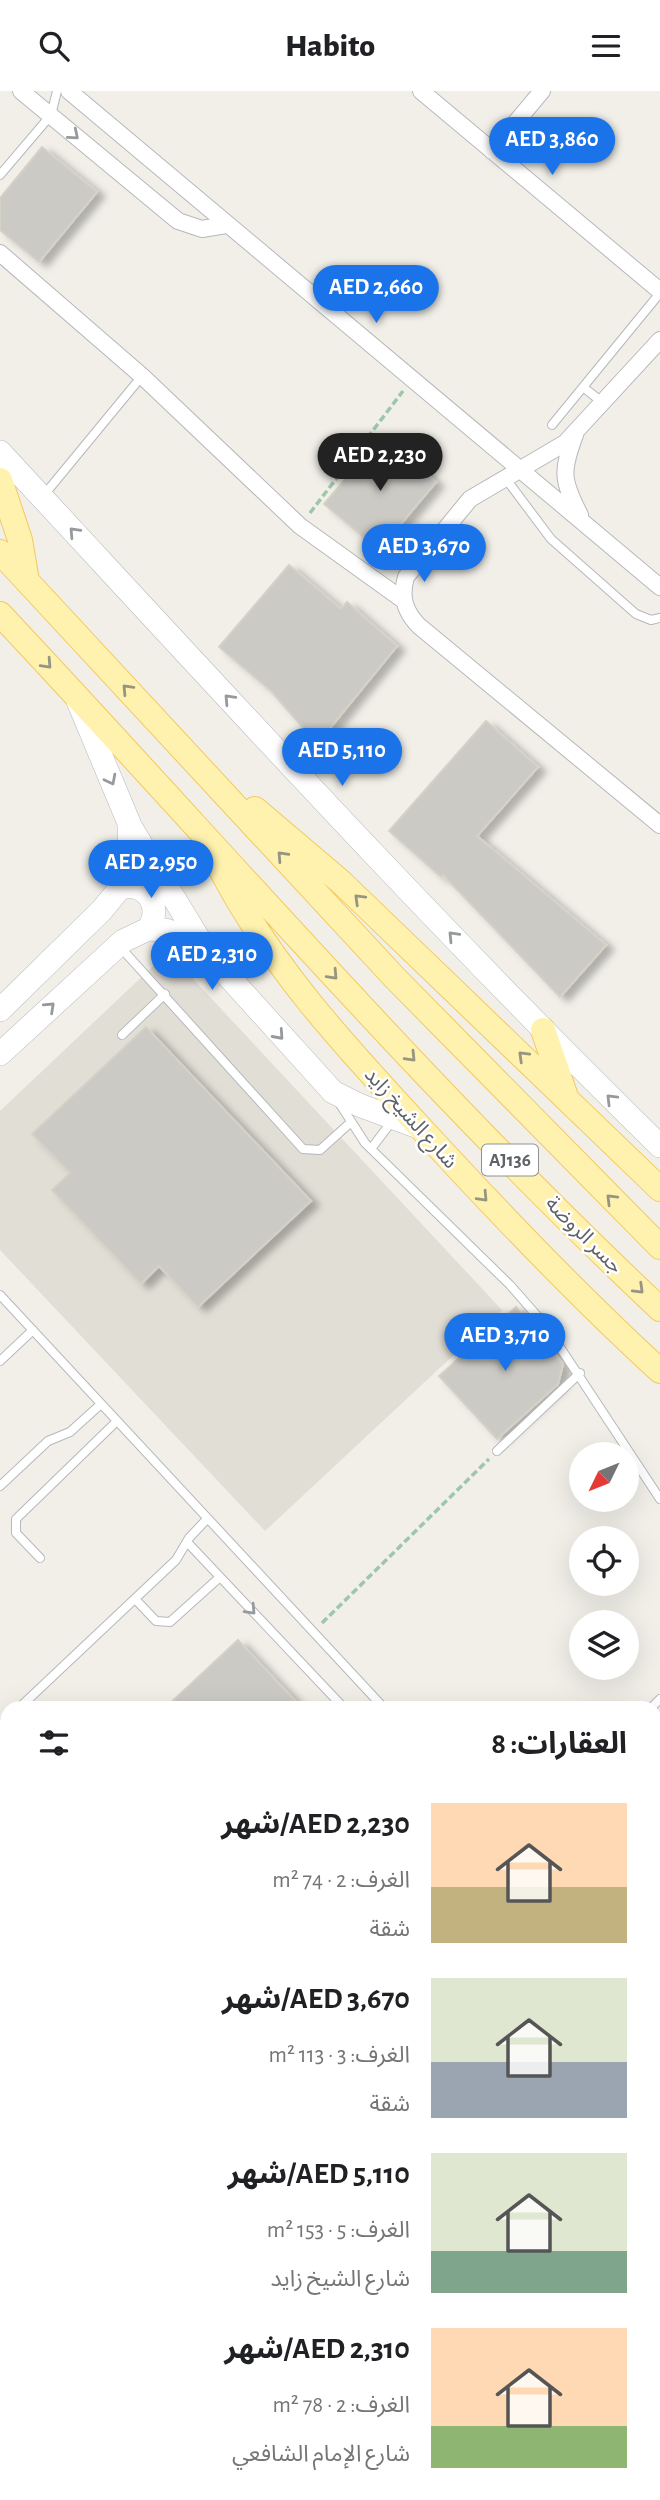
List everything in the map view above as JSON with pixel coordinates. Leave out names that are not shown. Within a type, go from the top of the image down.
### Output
[{"type":"main road","points":[[0,480],[20,540],[27,582]]},
{"type":"main road","points":[[0,552],[207,774],[279,828],[333,874],[660,1189]]},
{"type":"main road","points":[[0,614],[202,834]]},
{"type":"main road","name":"AJ136","points":[[207,774],[395,978],[660,1247]]},
{"type":"main road","name":"جسر الروضة","points":[[202,834],[363,1008],[582,1233],[660,1309]]},
{"type":"main road","name":"شارع الشيخ زايد","points":[[202,834],[246,915],[299,992],[520,1236],[660,1371]]},
{"type":"main road","points":[[543,1030],[566,1097]]},
{"type":"street","points":[[22,91],[185,225],[202,229],[226,225]]},
{"type":"street","points":[[69,91],[660,587]]},
{"type":"street","points":[[421,91],[660,292]]},
{"type":"street","points":[[492,151],[542,91]]},
{"type":"street","points":[[0,253],[142,376],[300,526],[403,600],[419,626],[660,825]]},
{"type":"street","points":[[403,600],[406,577],[458,511],[470,499],[522,471],[576,432],[659,343]]},
{"type":"street","points":[[576,432],[564,462],[563,477],[584,523]]},
{"type":"street","points":[[0,452],[543,1030],[660,1146]]},
{"type":"street","points":[[76,694],[129,823],[209,955],[334,1091],[359,1105],[421,1128]]},
{"type":"street","points":[[0,1010],[102,910],[120,888],[130,856],[129,823]]},
{"type":"street","points":[[0,1054],[118,945],[148,929],[155,913],[151,897],[137,887],[120,888]]},
{"type":"street","points":[[148,929],[181,935],[209,955]]},
{"type":"lane","points":[[0,175],[51,115],[57,91]]},
{"type":"lane","points":[[552,425],[660,292]]},
{"type":"lane","points":[[42,497],[142,376]]},
{"type":"lane","points":[[583,387],[603,402]]},
{"type":"lane","points":[[506,479],[561,549],[636,614],[650,620],[660,618]]},
{"type":"lane","points":[[118,945],[303,1149],[320,1150],[350,1123]]},
{"type":"lane","points":[[122,1035],[165,994]]},
{"type":"lane","points":[[334,1091],[350,1123],[371,1149],[519,1295],[546,1326],[580,1373],[660,1499]]},
{"type":"lane","points":[[371,1149],[396,1117]]},
{"type":"lane","points":[[0,1295],[377,1701]]},
{"type":"lane","points":[[0,1361],[33,1330]]},
{"type":"lane","points":[[497,1451],[580,1373]]},
{"type":"lane","points":[[0,1486],[48,1441],[70,1432],[101,1404]]},
{"type":"lane","points":[[40,1558],[16,1533],[16,1519],[117,1422]]},
{"type":"lane","points":[[27,1701],[176,1560],[207,1519]]},
{"type":"lane","points":[[187,1542],[337,1701]]},
{"type":"lane","points":[[136,1599],[156,1621],[170,1622],[220,1577]]},
{"type":"path","points":[[300,526],[412,379]]},
{"type":"path","points":[[313,1632],[497,1451]]},
{"type":"shaded area","points":[[168,952],[502,1310],[265,1531],[0,1250],[0,1111]]},
{"type":"building","points":[[42,147],[97,192],[39,262],[0,230],[0,198]]},
{"type":"building","points":[[382,436],[436,482],[379,550],[324,504]]},
{"type":"building","points":[[289,565],[341,609],[347,602],[397,646],[317,744],[271,691],[219,647]]},
{"type":"building","points":[[486,721],[538,767],[477,836],[606,945],[560,997],[443,875],[441,877],[389,831]]},
{"type":"building","points":[[146,1027],[311,1201],[198,1307],[159,1266],[141,1284],[52,1190],[70,1173],[32,1134]]},
{"type":"building","points":[[516,1307],[563,1364],[558,1384],[497,1439],[439,1376]]},
{"type":"building","points":[[238,1640],[295,1701],[173,1701]]}]
